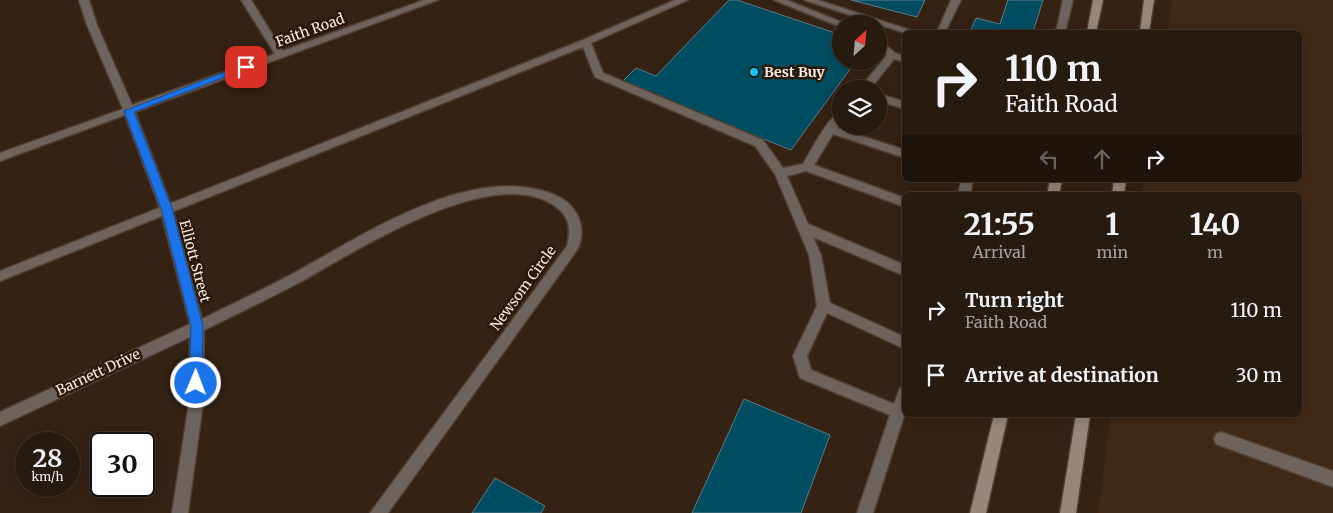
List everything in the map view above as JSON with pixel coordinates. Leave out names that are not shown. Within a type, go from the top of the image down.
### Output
[{"type":"main road","points":[[1091,30],[1098,0]]},
{"type":"main road","points":[[1144,30],[1149,0]]},
{"type":"main road","points":[[978,513],[1001,417]]},
{"type":"main road","points":[[1068,513],[1083,417]]},
{"type":"street","name":"Elliott Street","points":[[84,0],[92,25],[129,111],[166,208],[197,326],[196,402],[180,513]]},
{"type":"street","points":[[246,0],[280,55]]},
{"type":"street","name":"Faith Road","points":[[0,158],[433,0]]},
{"type":"street","points":[[0,276],[166,208],[586,42],[683,0]]},
{"type":"street","points":[[779,0],[832,21]]},
{"type":"street","points":[[810,0],[905,30]]},
{"type":"street","points":[[942,30],[956,0]]},
{"type":"street","points":[[1060,30],[1068,0]]},
{"type":"street","points":[[586,42],[599,75],[759,143],[780,173],[815,255],[824,306],[800,356],[805,374],[898,412]]},
{"type":"street","points":[[888,51],[892,55],[902,58]]},
{"type":"street","points":[[871,80],[892,55]]},
{"type":"street","points":[[887,100],[902,105]]},
{"type":"street","points":[[807,167],[832,127]]},
{"type":"street","points":[[830,129],[902,153]]},
{"type":"street","points":[[780,173],[807,167],[902,202]]},
{"type":"street","name":"Newsom Circle","points":[[197,326],[270,291],[421,212],[468,197],[494,191],[519,189],[548,197],[563,206],[572,217],[577,229],[573,247],[378,513]]},
{"type":"street","points":[[803,227],[902,270]]},
{"type":"street","points":[[824,306],[902,342]]},
{"type":"street","name":"Barnett Drive","points":[[0,418],[197,326]]},
{"type":"street","points":[[865,513],[902,401]]},
{"type":"street","points":[[1221,439],[1333,479]]},
{"type":"shaded area","points":[[1172,0],[1333,0],[1333,513],[1098,513],[1111,417],[1302,417],[1302,192],[1142,192],[1144,182],[1302,182],[1302,30],[1167,30]]},
{"type":"building","name":"Best Buy","points":[[729,0],[737,0],[832,32],[832,70],[849,70],[842,80],[832,80],[832,94],[791,150],[622,82],[636,68],[656,76]]},
{"type":"building","points":[[851,0],[925,0],[917,17]]},
{"type":"building","points":[[1008,0],[1043,0],[1034,30],[971,30],[976,18],[1000,24]]},
{"type":"building","points":[[744,399],[830,435],[801,513],[692,513]]},
{"type":"building","points":[[495,478],[545,506],[541,513],[472,513]]},
{"type":"place","name":"Best Buy","points":[[754,72]]},
{"type":"route","points":[[196,383],[197,326],[166,208],[129,111],[246,67]]}]
